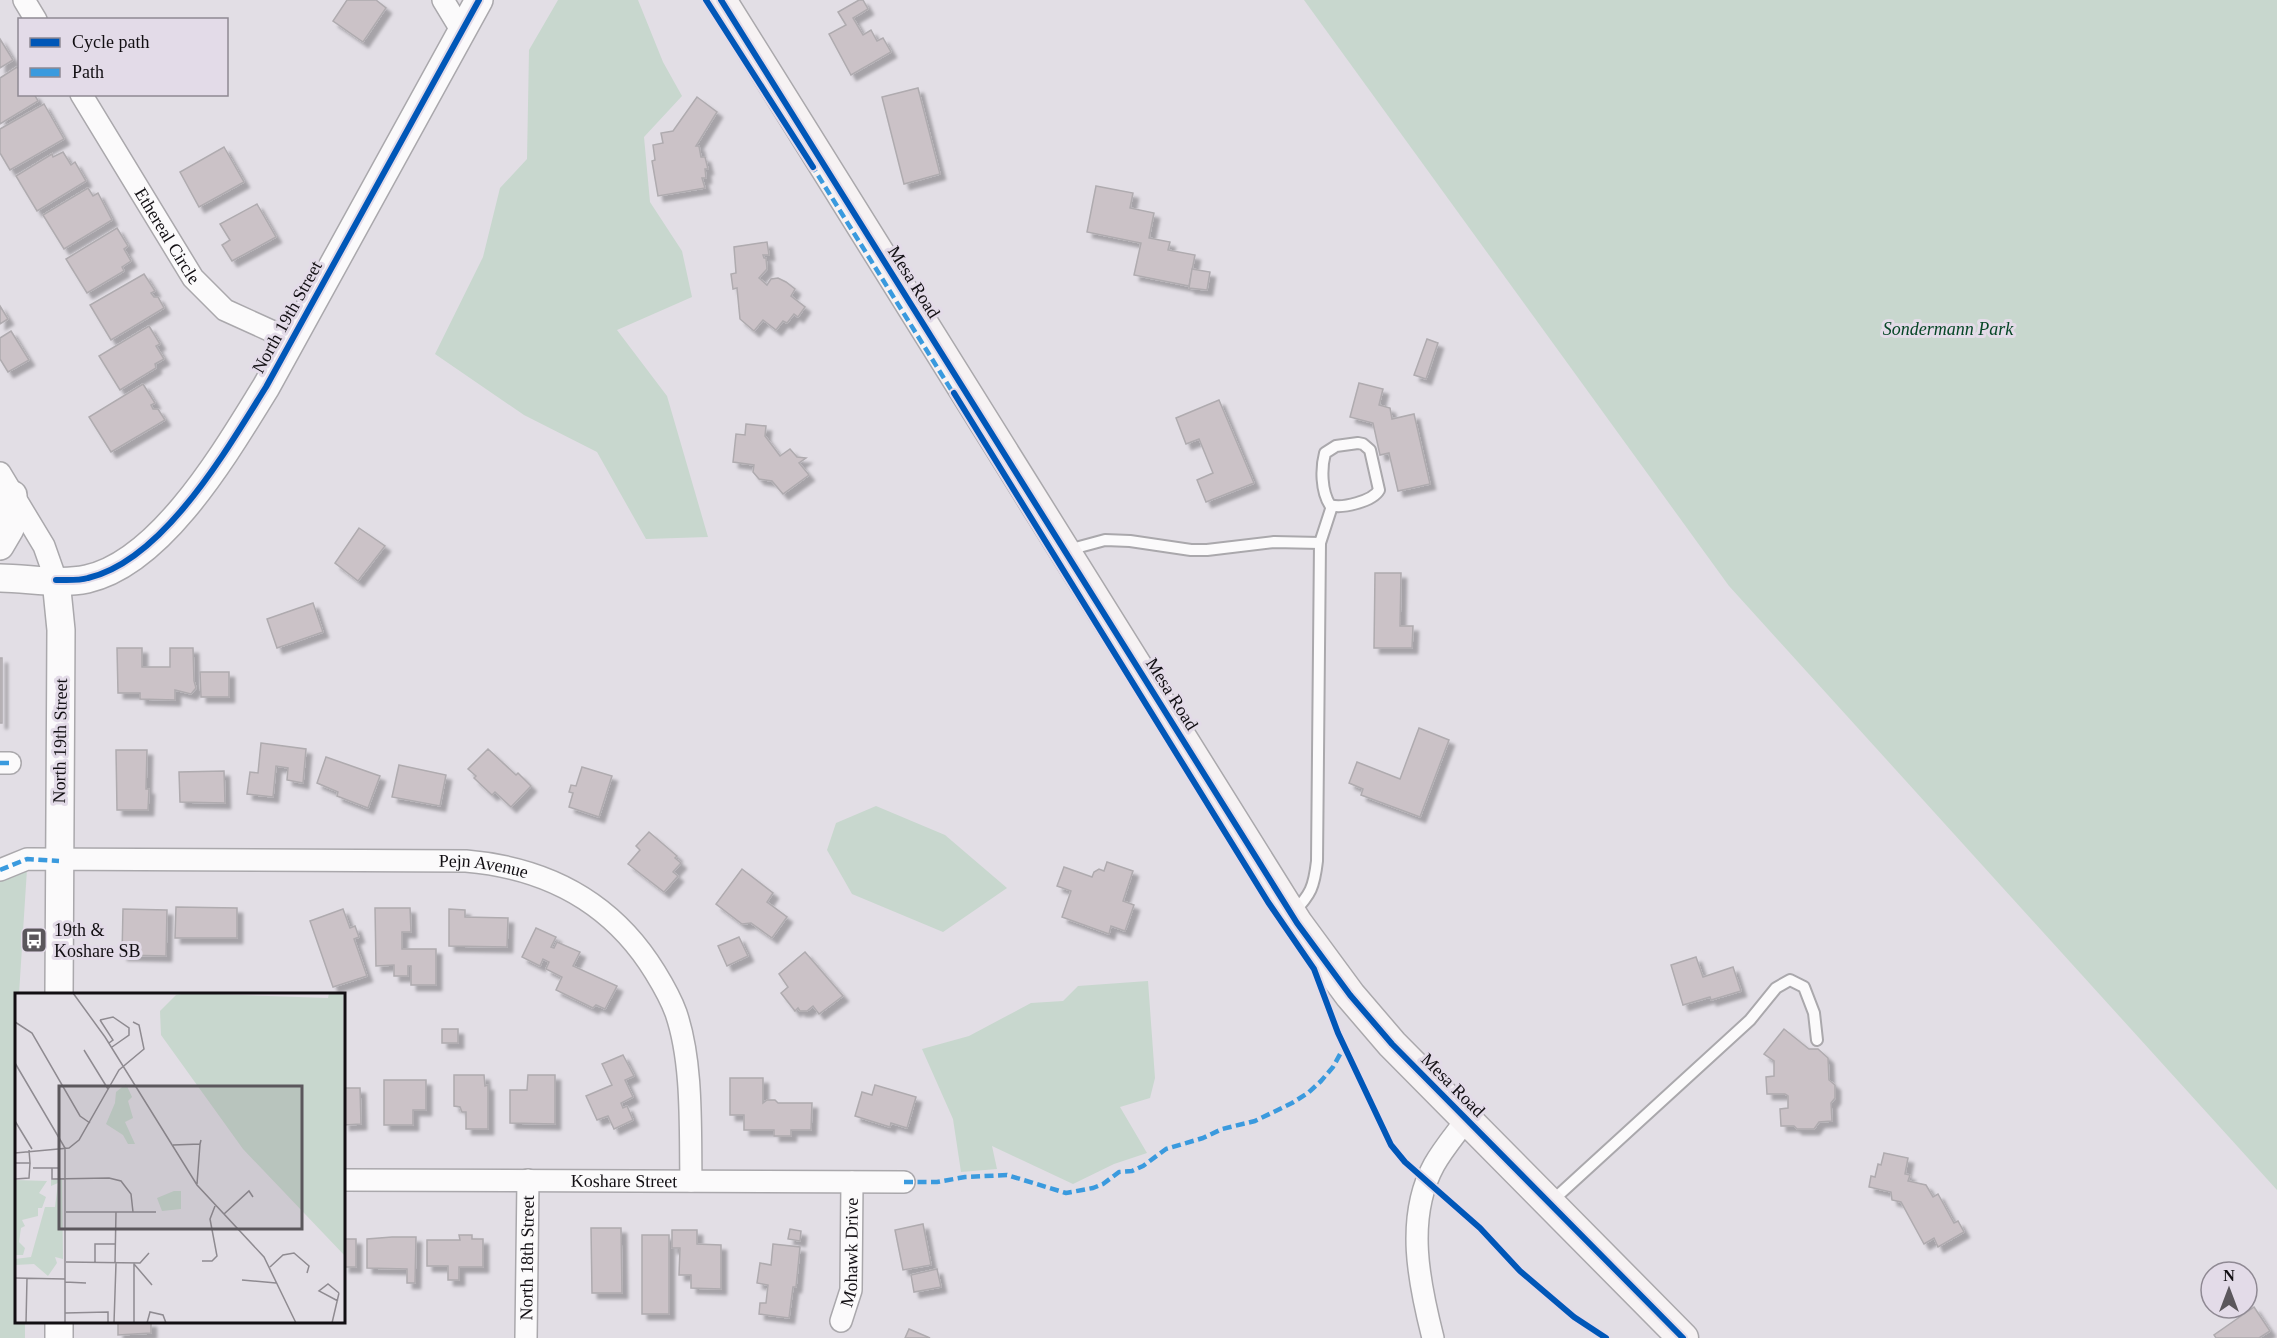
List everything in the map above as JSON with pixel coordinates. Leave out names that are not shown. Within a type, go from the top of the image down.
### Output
[{"type":"main road","name":"Mesa Road","points":[[720,0],[1292,914],[1357,1003],[1392,1044],[1683,1338]]},
{"type":"street","points":[[24,0],[35,18]]},
{"type":"street","points":[[443,0],[463,33]]},
{"type":"street","name":"North 19th Street","points":[[59,993],[61,630],[56,580],[89,578],[116,567],[160,533],[188,503],[228,447],[266,387],[463,33],[479,0]]},
{"type":"street","name":"Ethereal Circle","points":[[82,96],[193,278],[225,310],[291,340]]},
{"type":"street","points":[[0,578],[56,580],[44,546],[7,484]]},
{"type":"street","points":[[0,546],[10,530],[7,484]]},
{"type":"street","name":"Pejn Avenue","points":[[0,870],[27,859],[59,861],[466,861],[497,863],[523,869],[558,884],[578,894],[604,912],[626,932],[647,959],[676,1013],[690,1096],[691,1181]]},
{"type":"street","points":[[1432,1338],[1419,1268],[1417,1235],[1420,1206],[1433,1165],[1466,1120]]},
{"type":"street","name":"Koshare Street","points":[[345,1180],[904,1182]]},
{"type":"street","name":"North 18th Street","points":[[526,1338],[528,1180]]},
{"type":"street","name":"Mohawk Drive","points":[[841,1322],[851,1290],[852,1182]]},
{"type":"lane","points":[[1363,444],[1370,450],[1379,486],[1376,495],[1344,506],[1332,506],[1328,502],[1324,489],[1325,453],[1336,446],[1363,444]]},
{"type":"lane","points":[[1292,914],[1313,889],[1317,861],[1320,543],[1332,506]]},
{"type":"lane","points":[[1064,550],[1105,540],[1130,541],[1191,550],[1274,542],[1320,543]]},
{"type":"lane","points":[[1550,1204],[1750,1020],[1781,984],[1790,980],[1804,987],[1814,1013],[1817,1040]]},
{"type":"green space","points":[[558,0],[638,0],[663,62],[682,96],[644,137],[650,202],[682,251],[692,297],[617,330],[667,396],[708,537],[646,539],[597,452],[524,415],[435,354],[483,257],[500,188],[527,159],[529,50]]},
{"type":"green space","name":"Sondermann Park","points":[[1304,0],[2277,0],[2277,1190],[1729,586]]},
{"type":"green space","points":[[876,806],[945,835],[1007,888],[943,932],[852,894],[827,850],[836,823]]},
{"type":"green space","points":[[27,869],[19,993],[15,993],[15,1323],[25,1323],[25,1338],[0,1338],[0,882]]},
{"type":"green space","points":[[1148,981],[1155,1078],[1150,1098],[1120,1107],[1147,1153],[1114,1164],[1073,1184],[992,1146],[997,1169],[961,1172],[953,1119],[922,1049],[969,1036],[1031,1003],[1063,1001],[1078,986]]},
{"type":"building","points":[[347,0],[376,0],[386,8],[363,42],[333,21]]},
{"type":"building","points":[[863,0],[868,9],[853,18],[863,35],[871,30],[877,41],[883,38],[891,52],[851,75],[829,34],[846,25],[838,12]]},
{"type":"building","points":[[0,39],[13,60],[0,68]]},
{"type":"building","points":[[17,67],[18,96],[35,96],[38,101],[0,124],[0,78]]},
{"type":"building","points":[[918,88],[940,174],[904,184],[882,97]]},
{"type":"building","points":[[697,97],[717,112],[696,146],[699,146],[701,157],[705,157],[708,169],[705,169],[706,178],[702,178],[705,188],[658,196],[652,161],[655,160],[653,145],[663,143],[661,133],[673,131]]},
{"type":"building","points":[[44,104],[64,139],[10,170],[0,153],[0,129]]},
{"type":"building","points":[[224,147],[244,182],[199,207],[180,172]]},
{"type":"building","points":[[63,152],[71,165],[75,162],[86,181],[37,211],[16,176],[52,154],[53,157]]},
{"type":"building","points":[[1096,186],[1133,193],[1130,208],[1154,213],[1149,238],[1170,242],[1168,250],[1195,255],[1189,286],[1134,275],[1141,243],[1087,232]]},
{"type":"building","points":[[88,188],[93,196],[98,193],[112,220],[64,249],[43,215]]},
{"type":"building","points":[[257,204],[276,237],[232,261],[222,245],[230,240],[220,224]]},
{"type":"building","points":[[117,228],[128,246],[124,249],[131,261],[122,267],[124,271],[87,293],[66,259]]},
{"type":"building","points":[[767,242],[769,255],[763,255],[766,258],[767,269],[759,278],[767,285],[771,279],[778,278],[786,282],[795,289],[791,296],[805,307],[798,317],[794,314],[787,323],[783,321],[776,330],[763,320],[754,331],[740,319],[737,288],[733,289],[731,274],[736,273],[734,247]]},
{"type":"building","points":[[1192,269],[1210,272],[1207,290],[1189,288]]},
{"type":"building","points":[[144,274],[155,291],[151,293],[154,297],[158,297],[164,308],[111,340],[90,305]]},
{"type":"building","points":[[0,306],[8,319],[0,324]]},
{"type":"building","points":[[149,326],[160,344],[156,346],[164,359],[155,364],[156,368],[120,390],[99,356]]},
{"type":"building","points":[[11,331],[29,360],[8,372],[0,359],[0,338]]},
{"type":"building","points":[[1427,339],[1438,343],[1426,379],[1414,375]]},
{"type":"building","points":[[1359,383],[1383,389],[1379,405],[1390,408],[1392,419],[1414,414],[1430,484],[1398,491],[1389,453],[1380,455],[1373,423],[1350,417]]},
{"type":"building","points":[[143,384],[155,403],[151,405],[153,409],[158,409],[165,420],[111,452],[89,417]]},
{"type":"building","points":[[1219,400],[1254,483],[1206,502],[1197,480],[1213,473],[1199,439],[1186,444],[1176,418]]},
{"type":"building","points":[[746,424],[766,426],[765,436],[780,456],[790,449],[797,457],[806,458],[799,463],[809,475],[783,494],[772,481],[759,479],[753,472],[754,465],[733,462],[736,434],[745,435]]},
{"type":"building","points":[[359,528],[385,546],[358,581],[335,563]]},
{"type":"building","points":[[1375,573],[1401,573],[1400,626],[1413,626],[1412,648],[1374,648]]},
{"type":"building","points":[[313,603],[323,632],[277,648],[267,619]]},
{"type":"building","points":[[117,648],[142,648],[142,667],[170,667],[170,648],[193,648],[196,688],[191,694],[175,690],[175,700],[140,699],[140,693],[118,693]]},
{"type":"building","points":[[0,658],[2,658],[2,723],[0,723]]},
{"type":"building","points":[[200,672],[229,672],[229,697],[201,697]]},
{"type":"building","points":[[1419,728],[1449,740],[1420,817],[1361,795],[1363,789],[1349,783],[1357,762],[1400,779]]},
{"type":"building","points":[[261,743],[306,749],[303,783],[287,780],[288,768],[276,766],[273,797],[247,794],[250,772],[258,773]]},
{"type":"building","points":[[488,749],[531,786],[511,807],[495,792],[492,795],[468,769]]},
{"type":"building","points":[[116,750],[147,750],[148,810],[117,810]]},
{"type":"building","points":[[326,757],[380,776],[368,808],[337,796],[338,792],[317,783]]},
{"type":"building","points":[[399,765],[446,775],[440,806],[392,797]]},
{"type":"building","points":[[582,767],[612,776],[599,817],[569,807],[573,793],[569,792],[571,785],[576,786]]},
{"type":"building","points":[[224,771],[225,803],[180,802],[179,772]]},
{"type":"building","points":[[649,832],[677,856],[675,858],[681,863],[673,872],[678,876],[664,892],[628,864],[640,850],[636,846]]},
{"type":"building","points":[[1107,862],[1133,871],[1123,901],[1134,905],[1125,931],[1111,926],[1109,934],[1062,917],[1071,891],[1057,886],[1064,867],[1092,877],[1099,869],[1104,871]]},
{"type":"building","points":[[742,869],[773,893],[767,902],[787,917],[772,938],[751,923],[742,924],[716,904]]},
{"type":"building","points":[[176,907],[237,908],[237,938],[175,938]]},
{"type":"building","points":[[375,908],[410,908],[411,932],[402,932],[402,949],[436,949],[436,985],[411,985],[411,966],[408,966],[408,976],[394,976],[394,965],[376,966]]},
{"type":"building","points":[[123,909],[167,910],[166,956],[122,955]]},
{"type":"building","points":[[343,909],[350,928],[355,926],[359,937],[354,939],[367,976],[333,987],[310,921]]},
{"type":"building","points":[[449,909],[465,910],[465,917],[508,918],[507,947],[449,946]]},
{"type":"building","points":[[536,928],[556,937],[551,947],[554,948],[557,942],[580,952],[573,966],[617,986],[605,1009],[596,1005],[593,1008],[556,990],[562,977],[546,969],[549,962],[543,959],[540,966],[522,957]]},
{"type":"building","points":[[739,937],[748,956],[727,966],[718,946]]},
{"type":"building","points":[[805,952],[843,996],[819,1014],[813,1006],[807,1011],[800,1011],[798,1008],[795,1011],[781,993],[788,987],[779,974]]},
{"type":"building","points":[[1696,957],[1703,977],[1733,967],[1741,991],[1683,1005],[1671,965]]},
{"type":"building","points":[[442,1029],[458,1029],[458,1043],[442,1043]]},
{"type":"building","points":[[1784,1029],[1809,1049],[1818,1049],[1828,1058],[1829,1080],[1835,1085],[1835,1098],[1831,1103],[1832,1121],[1819,1122],[1814,1129],[1781,1126],[1780,1109],[1788,1108],[1788,1096],[1767,1094],[1766,1077],[1774,1076],[1774,1061],[1764,1054]]},
{"type":"building","points":[[623,1055],[634,1076],[625,1080],[633,1097],[621,1103],[623,1108],[627,1106],[633,1120],[614,1129],[608,1116],[597,1120],[586,1096],[612,1085],[602,1064]]},
{"type":"building","points":[[454,1075],[484,1075],[485,1086],[488,1085],[488,1129],[466,1129],[466,1112],[454,1106]]},
{"type":"building","points":[[528,1075],[555,1075],[555,1124],[510,1123],[510,1090],[527,1090]]},
{"type":"building","points":[[730,1078],[763,1078],[763,1103],[767,1100],[775,1100],[778,1103],[812,1103],[811,1130],[791,1130],[791,1136],[774,1136],[774,1130],[744,1130],[744,1115],[730,1115]]},
{"type":"building","points":[[384,1080],[426,1080],[426,1110],[413,1110],[413,1125],[384,1125]]},
{"type":"building","points":[[875,1085],[916,1097],[907,1128],[891,1123],[890,1127],[855,1116],[862,1092],[872,1095]]},
{"type":"building","points":[[345,1088],[360,1088],[361,1124],[345,1125]]},
{"type":"building","points":[[1884,1153],[1908,1158],[1905,1174],[1910,1175],[1908,1181],[1926,1185],[1933,1197],[1938,1194],[1954,1223],[1958,1221],[1964,1232],[1938,1247],[1934,1238],[1924,1244],[1901,1202],[1892,1200],[1891,1192],[1869,1187],[1871,1176],[1875,1177]]},
{"type":"building","points":[[923,1224],[931,1265],[903,1270],[895,1230]]},
{"type":"building","points":[[591,1228],[621,1228],[622,1293],[592,1293]]},
{"type":"building","points":[[790,1229],[801,1231],[800,1241],[788,1239]]},
{"type":"building","points":[[672,1230],[697,1230],[697,1244],[721,1245],[721,1289],[691,1288],[691,1275],[679,1275],[680,1248],[672,1248]]},
{"type":"building","points":[[459,1235],[472,1235],[472,1239],[483,1239],[483,1267],[459,1267],[459,1280],[448,1280],[448,1266],[427,1266],[427,1240],[460,1240]]},
{"type":"building","points":[[642,1235],[669,1235],[669,1314],[642,1314]]},
{"type":"building","points":[[416,1237],[415,1283],[407,1283],[407,1269],[367,1268],[367,1239]]},
{"type":"building","points":[[345,1239],[356,1239],[356,1267],[345,1267]]},
{"type":"building","points":[[773,1244],[800,1247],[796,1287],[793,1287],[789,1318],[759,1314],[760,1303],[766,1303],[768,1285],[757,1283],[760,1263],[771,1265]]},
{"type":"building","points":[[937,1269],[941,1287],[914,1292],[911,1275]]},
{"type":"building","points":[[2259,1314],[2270,1331],[2259,1338],[2216,1338],[2214,1335],[2235,1320],[2259,1320]]},
{"type":"building","points":[[118,1323],[151,1323],[151,1333],[118,1335]]},
{"type":"building","points":[[909,1329],[930,1338],[905,1338]]},
{"type":"marked path","points":[[811,164],[955,396]]},
{"type":"marked path","points":[[0,763],[10,763]]},
{"type":"marked path","points":[[0,870],[27,859],[59,861]]},
{"type":"marked path","points":[[904,1182],[937,1182],[965,1177],[1007,1175],[1066,1193],[1093,1188],[1103,1184],[1119,1172],[1132,1171],[1143,1166],[1166,1149],[1203,1138],[1222,1129],[1255,1121],[1292,1103],[1321,1081],[1333,1067],[1344,1047]]},
{"type":"cycle path","points":[[56,580],[88,578],[116,567],[142,549],[167,526],[213,470],[266,387],[479,0]]},
{"type":"cycle path","points":[[706,0],[813,167]]},
{"type":"cycle path","points":[[721,0],[1297,923],[1350,995],[1392,1044],[1683,1338]]},
{"type":"cycle path","points":[[954,393],[1268,902],[1314,969],[1338,1033],[1391,1145],[1405,1162],[1480,1228],[1520,1271],[1574,1317],[1606,1338]]},
{"type":"place","name":"19th & Koshare SB","points":[[34,940]]}]
